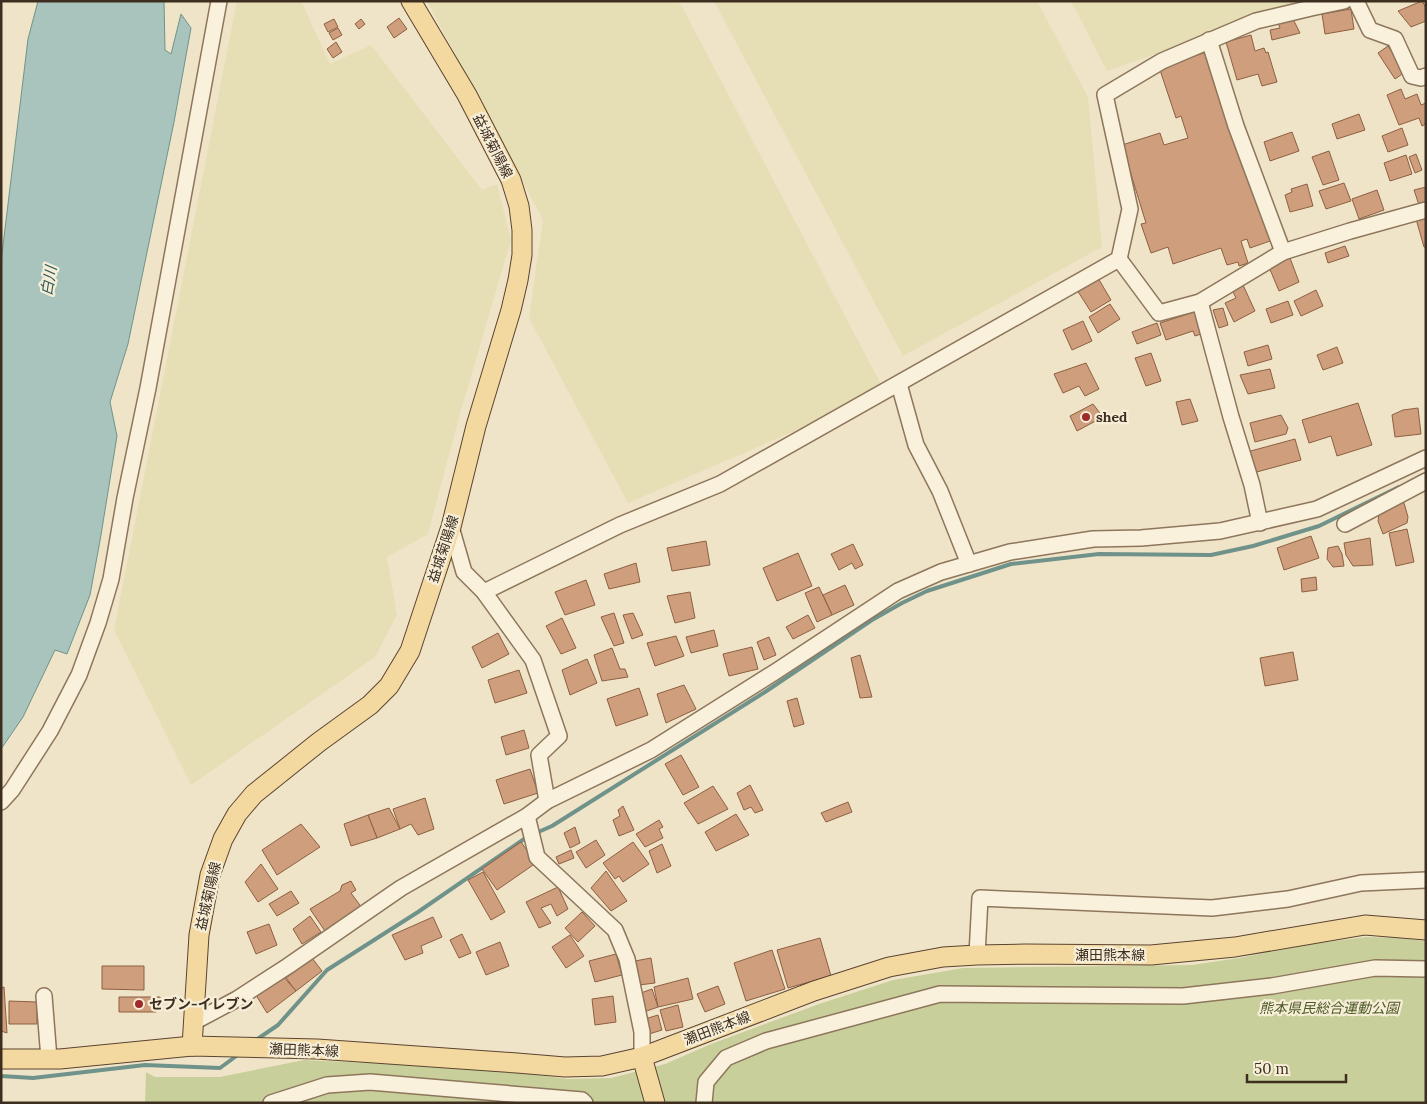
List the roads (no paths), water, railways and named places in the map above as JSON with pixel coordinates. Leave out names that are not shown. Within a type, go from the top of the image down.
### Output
[{"type":"main road","name":"益城菊陽線","points":[[192,1046],[199,935],[210,874],[223,839],[237,814],[254,794],[319,742],[370,705],[389,686],[410,651],[451,528],[476,426],[511,310],[518,280],[522,255],[522,230],[511,180],[467,95],[411,1]]},
{"type":"main road","name":"瀬田熊本線","points":[[1,1059],[49,1059],[192,1046],[326,1050],[565,1067],[602,1066],[642,1057],[814,991],[889,967],[943,957],[977,955],[1151,955],[1235,947],[1366,925],[1426,930]]},
{"type":"main road","points":[[642,1057],[655,1103]]},
{"type":"street","points":[[1,802],[12,790],[50,732],[79,675],[98,623],[111,579],[124,498],[150,379],[219,1]]},
{"type":"street","points":[[484,592],[620,525],[720,484],[1119,260],[1130,209],[1105,95],[1162,61],[1256,21],[1344,1]]},
{"type":"street","points":[[1356,1],[1370,30],[1395,39],[1412,76],[1421,78],[1426,76]]},
{"type":"street","points":[[1209,40],[1236,126],[1283,252]]},
{"type":"street","points":[[1119,260],[1159,312],[1200,302],[1283,252],[1426,210]]},
{"type":"street","points":[[1200,302],[1252,485],[1260,523]]},
{"type":"street","points":[[899,384],[916,445],[940,490],[968,564]]},
{"type":"street","points":[[194,1022],[244,994],[401,888],[527,816],[547,801],[651,750],[775,672],[898,591],[941,572],[1010,552],[1093,539],[1142,538],[1220,531],[1317,509],[1426,458]]},
{"type":"street","points":[[1345,524],[1426,481]]},
{"type":"street","points":[[451,528],[464,572],[484,592],[533,660],[559,736],[539,756],[547,801]]},
{"type":"street","points":[[527,816],[537,857],[615,930],[627,959],[642,1032],[642,1057]]},
{"type":"street","points":[[977,955],[980,898],[1212,908],[1288,899],[1361,883],[1426,880]]},
{"type":"street","points":[[704,1103],[706,1082],[726,1058],[766,1041],[940,994],[1183,996],[1272,986],[1375,968],[1426,969]]},
{"type":"street","points":[[44,996],[49,1059]]},
{"type":"street","points":[[271,1103],[327,1085],[370,1082],[582,1100],[585,1103]]},
{"type":"water","name":"白川","points":[[38,1],[164,1],[165,50],[171,54],[181,14],[191,28],[174,122],[128,344],[110,402],[117,436],[90,595],[67,654],[55,650],[23,717],[1,749],[1,262],[28,39]]},
{"type":"waterway","points":[[536,833],[552,826],[765,692],[872,620],[927,591],[1011,564],[1099,554],[1211,555],[1253,546],[1319,526],[1399,487]]},
{"type":"waterway","points":[[256,1040],[278,1025],[327,970],[418,912],[527,837]]},
{"type":"waterway","points":[[1,1076],[33,1078],[145,1065],[220,1068],[239,1054]]},
{"type":"place","name":"shed","points":[[1086,417]]},
{"type":"place","name":"セブン-イレブン","points":[[139,1004]]},
{"type":"park label","name":"熊本県民総合運動公園","points":[[1329,1008]]}]
